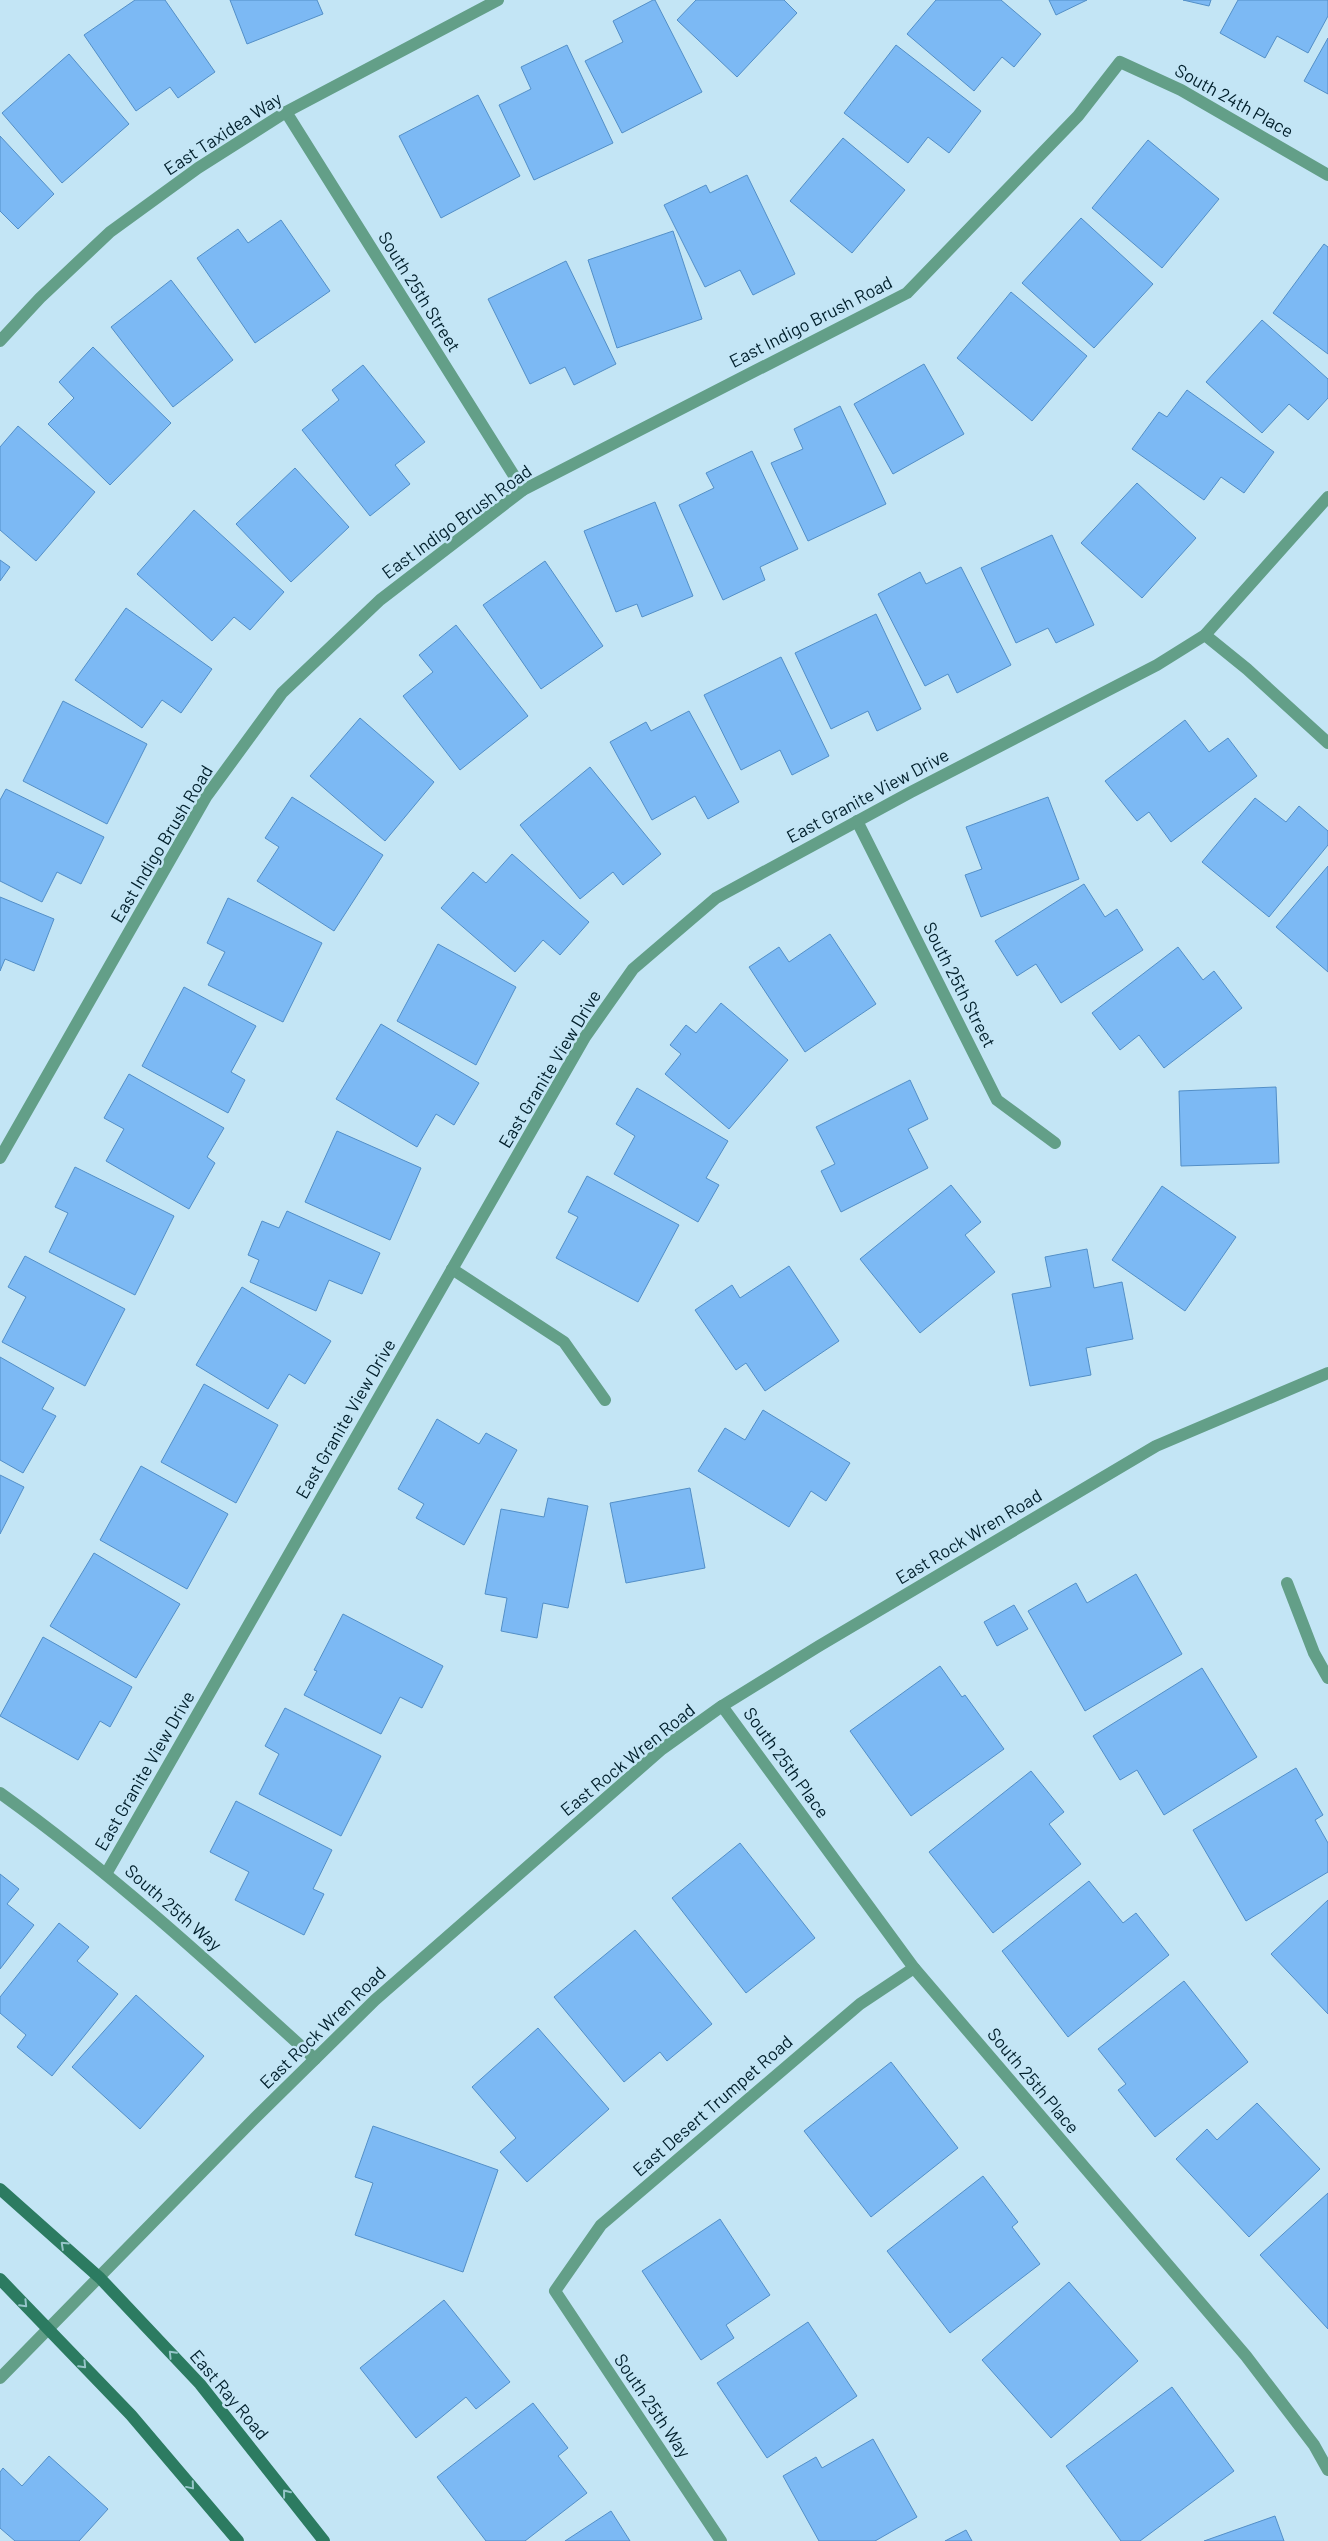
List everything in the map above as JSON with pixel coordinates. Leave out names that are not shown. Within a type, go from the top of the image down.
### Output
[{"type":"main road","name":"East Ray Road","points":[[0,2189],[100,2278],[200,2384],[324,2541]]},
{"type":"main road","points":[[0,2279],[130,2415],[238,2541]]},
{"type":"street","name":"East Taxidea Way","points":[[0,341],[40,298],[110,232],[198,168],[286,112],[498,0]]},
{"type":"street","name":"South 24th Place","points":[[1120,62],[1181,90],[1328,175]]},
{"type":"street","name":"East Indigo Brush Road","points":[[0,1158],[206,798],[282,693],[380,600],[523,490],[907,293],[1078,116],[1120,62]]},
{"type":"street","name":"South 25th Street","points":[[286,112],[523,490]]},
{"type":"street","name":"East Granite View Drive","points":[[106,1874],[585,1037],[633,969],[716,898],[857,821],[1157,665],[1205,635],[1328,497]]},
{"type":"street","points":[[1205,635],[1328,743]]},
{"type":"street","name":"South 25th Street","points":[[857,821],[997,1100],[1055,1143]]},
{"type":"street","points":[[452,1270],[564,1342],[605,1400]]},
{"type":"street","name":"East Rock Wren Road","points":[[0,2378],[375,2000],[662,1749],[722,1706],[819,1646],[1156,1446],[1328,1373]]},
{"type":"street","points":[[1286,1583],[1314,1653],[1328,1678]]},
{"type":"street","name":"South 25th Place","points":[[722,1706],[914,1968],[1246,2356],[1314,2445],[1328,2470]]},
{"type":"street","name":"South 25th Way","points":[[0,1793],[106,1874],[315,2059]]},
{"type":"street","name":"East Desert Trumpet Road","points":[[555,2291],[601,2225],[860,2004],[914,1968]]},
{"type":"street","name":"South 25th Way","points":[[555,2291],[721,2541]]},
{"type":"building","points":[[135,0],[165,0],[215,72],[178,98],[170,87],[136,111],[84,35]]},
{"type":"building","points":[[230,0],[317,0],[323,14],[247,44]]},
{"type":"building","points":[[655,0],[702,92],[622,133],[585,61],[623,42],[613,21]]},
{"type":"building","points":[[696,0],[784,0],[797,13],[737,77],[677,20]]},
{"type":"building","points":[[936,0],[1001,0],[1041,34],[1014,67],[1002,57],[974,91],[907,34]]},
{"type":"building","points":[[1049,0],[1087,0],[1056,15]]},
{"type":"building","points":[[1183,0],[1211,0],[1209,6]]},
{"type":"building","points":[[1238,0],[1328,0],[1328,16],[1308,53],[1277,36],[1265,58],[1220,33]]},
{"type":"building","points":[[1328,38],[1328,94],[1304,81]]},
{"type":"building","points":[[567,45],[613,143],[534,180],[499,105],[531,89],[521,67]]},
{"type":"building","points":[[896,45],[981,111],[949,153],[928,137],[908,163],[844,113]]},
{"type":"building","points":[[69,54],[129,124],[62,183],[2,113]]},
{"type":"building","points":[[478,95],[520,176],[441,218],[399,136]]},
{"type":"building","points":[[0,136],[54,194],[18,229],[0,211]]},
{"type":"building","points":[[843,138],[905,190],[852,253],[790,201]]},
{"type":"building","points":[[1148,140],[1219,199],[1162,268],[1092,208]]},
{"type":"building","points":[[747,175],[795,274],[753,295],[740,270],[705,287],[664,205],[706,185],[710,193]]},
{"type":"building","points":[[1081,218],[1153,284],[1094,348],[1022,283]]},
{"type":"building","points":[[281,220],[330,291],[255,343],[197,258],[238,229],[248,243]]},
{"type":"building","points":[[673,231],[702,319],[617,348],[588,260]]},
{"type":"building","points":[[1324,244],[1328,247],[1328,354],[1273,313]]},
{"type":"building","points":[[566,261],[616,364],[574,385],[565,367],[530,384],[488,299]]},
{"type":"building","points":[[171,280],[233,360],[173,407],[111,327]]},
{"type":"building","points":[[1011,292],[1087,356],[1032,421],[957,358]]},
{"type":"building","points":[[1262,320],[1328,379],[1328,398],[1308,420],[1289,404],[1262,433],[1206,382]]},
{"type":"building","points":[[93,347],[171,423],[110,485],[48,424],[74,398],[59,382]]},
{"type":"building","points":[[924,364],[964,434],[893,474],[854,404]]},
{"type":"building","points":[[363,365],[425,442],[395,465],[410,484],[370,516],[302,430],[339,400],[332,390]]},
{"type":"building","points":[[1187,390],[1274,452],[1244,493],[1221,477],[1204,500],[1132,449],[1159,412],[1167,417]]},
{"type":"building","points":[[840,406],[886,504],[808,541],[771,463],[803,449],[794,429]]},
{"type":"building","points":[[18,426],[95,492],[36,561],[0,530],[0,447]]},
{"type":"building","points":[[752,451],[798,549],[760,567],[765,580],[723,600],[679,505],[714,488],[706,473]]},
{"type":"building","points":[[295,468],[349,527],[291,582],[236,524]]},
{"type":"building","points":[[1137,483],[1196,538],[1142,598],[1081,543]]},
{"type":"building","points":[[655,502],[693,596],[642,617],[637,604],[616,612],[584,531]]},
{"type":"building","points":[[194,510],[284,592],[250,630],[234,617],[212,641],[137,574]]},
{"type":"building","points":[[1052,535],[1094,625],[1056,643],[1048,628],[1016,643],[981,568]]},
{"type":"building","points":[[0,560],[10,567],[0,581]]},
{"type":"building","points":[[545,561],[603,646],[541,689],[483,605]]},
{"type":"building","points":[[961,567],[1011,665],[957,693],[948,674],[925,686],[878,594],[920,572],[926,584]]},
{"type":"building","points":[[126,608],[212,669],[181,713],[162,700],[142,728],[75,680]]},
{"type":"building","points":[[876,614],[921,709],[877,731],[868,711],[831,729],[795,653]]},
{"type":"building","points":[[456,625],[528,716],[460,770],[403,696],[433,672],[419,655]]},
{"type":"building","points":[[781,657],[829,756],[792,775],[780,750],[741,770],[704,695]]},
{"type":"building","points":[[63,701],[147,744],[107,824],[23,781]]},
{"type":"building","points":[[689,711],[739,802],[708,819],[695,796],[652,820],[610,742],[646,722],[651,731]]},
{"type":"building","points":[[360,718],[434,782],[385,841],[310,776]]},
{"type":"building","points":[[1185,720],[1209,752],[1228,738],[1257,776],[1171,842],[1149,812],[1137,821],[1105,781]]},
{"type":"building","points":[[590,767],[661,854],[623,885],[613,872],[580,899],[520,825]]},
{"type":"building","points":[[6,789],[104,837],[81,884],[57,872],[42,902],[0,881],[0,800]]},
{"type":"building","points":[[292,797],[383,855],[334,931],[257,881],[279,847],[265,838]]},
{"type":"building","points":[[1048,797],[1079,879],[981,917],[965,875],[982,869],[966,827]]},
{"type":"building","points":[[1255,798],[1286,822],[1299,806],[1328,831],[1328,845],[1269,917],[1202,862]]},
{"type":"building","points":[[512,854],[589,922],[560,955],[543,940],[515,972],[441,908],[473,872],[486,883]]},
{"type":"building","points":[[1328,866],[1328,972],[1276,927]]},
{"type":"building","points":[[1084,884],[1105,917],[1117,909],[1143,950],[1061,1003],[1036,964],[1017,976],[995,941]]},
{"type":"building","points":[[0,897],[54,919],[34,971],[5,959],[0,971]]},
{"type":"building","points":[[228,898],[322,943],[283,1022],[208,985],[225,952],[207,943]]},
{"type":"building","points":[[830,934],[876,1004],[805,1052],[749,967],[779,947],[789,962]]},
{"type":"building","points":[[438,944],[516,987],[476,1065],[397,1021]]},
{"type":"building","points":[[1178,947],[1203,980],[1214,971],[1242,1008],[1164,1068],[1139,1035],[1120,1050],[1092,1013]]},
{"type":"building","points":[[184,987],[256,1026],[231,1072],[245,1080],[228,1113],[142,1066]]},
{"type":"building","points":[[721,1003],[788,1060],[729,1129],[665,1074],[681,1054],[670,1045],[686,1025],[696,1033]]},
{"type":"building","points":[[381,1024],[479,1083],[454,1125],[436,1114],[417,1147],[336,1099]]},
{"type":"building","points":[[129,1074],[224,1128],[207,1157],[215,1163],[189,1209],[106,1161],[124,1129],[104,1118]]},
{"type":"building","points":[[910,1080],[928,1119],[908,1129],[928,1168],[841,1212],[821,1171],[835,1164],[816,1127]]},
{"type":"building","points":[[1276,1087],[1279,1163],[1181,1166],[1179,1091]]},
{"type":"building","points":[[637,1088],[728,1141],[706,1178],[719,1185],[698,1222],[614,1174],[635,1136],[616,1124]]},
{"type":"building","points":[[337,1131],[421,1168],[390,1240],[305,1202]]},
{"type":"building","points":[[75,1167],[174,1216],[135,1295],[49,1252],[68,1213],[55,1207]]},
{"type":"building","points":[[587,1176],[679,1225],[638,1302],[556,1258],[578,1217],[568,1212]]},
{"type":"building","points":[[951,1185],[981,1222],[965,1235],[995,1272],[920,1333],[860,1259]]},
{"type":"building","points":[[1162,1186],[1236,1237],[1185,1311],[1112,1260]]},
{"type":"building","points":[[287,1211],[380,1253],[362,1294],[329,1280],[316,1311],[250,1282],[259,1260],[248,1255],[262,1221],[279,1228]]},
{"type":"building","points":[[1087,1249],[1094,1288],[1122,1282],[1133,1339],[1086,1348],[1091,1375],[1030,1386],[1012,1294],[1051,1287],[1045,1257]]},
{"type":"building","points":[[25,1256],[125,1309],[85,1386],[2,1342],[26,1297],[8,1287]]},
{"type":"building","points":[[789,1266],[839,1341],[765,1391],[746,1363],[736,1370],[695,1310],[732,1285],[740,1298]]},
{"type":"building","points":[[242,1287],[331,1341],[305,1384],[289,1374],[268,1409],[196,1365]]},
{"type":"building","points":[[0,1357],[54,1388],[42,1409],[56,1416],[23,1473],[0,1460]]},
{"type":"building","points":[[204,1384],[278,1425],[236,1503],[161,1462]]},
{"type":"building","points":[[763,1410],[850,1463],[826,1501],[811,1491],[789,1527],[698,1471],[725,1428],[745,1440]]},
{"type":"building","points":[[437,1419],[479,1444],[486,1433],[517,1450],[464,1545],[416,1518],[424,1504],[398,1489]]},
{"type":"building","points":[[141,1466],[228,1514],[187,1589],[100,1540]]},
{"type":"building","points":[[0,1475],[24,1487],[0,1534]]},
{"type":"building","points":[[690,1488],[705,1568],[626,1583],[610,1503]]},
{"type":"building","points":[[548,1498],[588,1506],[568,1608],[543,1603],[537,1638],[501,1631],[507,1598],[485,1594],[501,1509],[544,1517]]},
{"type":"building","points":[[94,1553],[180,1604],[136,1678],[50,1626]]},
{"type":"building","points":[[1136,1574],[1182,1654],[1085,1711],[1028,1611],[1076,1583],[1087,1603]]},
{"type":"building","points":[[1014,1605],[1028,1629],[997,1646],[984,1622]]},
{"type":"building","points":[[343,1614],[443,1666],[422,1708],[400,1697],[381,1734],[304,1695],[317,1671],[314,1670]]},
{"type":"building","points":[[43,1637],[132,1687],[110,1727],[100,1721],[78,1760],[0,1716]]},
{"type":"building","points":[[940,1666],[962,1697],[965,1695],[1004,1749],[911,1816],[850,1731]]},
{"type":"building","points":[[1202,1668],[1257,1757],[1164,1815],[1137,1770],[1120,1780],[1093,1736]]},
{"type":"building","points":[[285,1708],[381,1756],[341,1836],[259,1794],[279,1754],[265,1746]]},
{"type":"building","points":[[1296,1768],[1323,1815],[1315,1820],[1328,1843],[1328,1872],[1246,1921],[1193,1830]]},
{"type":"building","points":[[1031,1771],[1064,1812],[1049,1824],[1081,1864],[993,1933],[929,1852]]},
{"type":"building","points":[[236,1801],[332,1850],[313,1889],[324,1894],[304,1935],[235,1900],[249,1872],[210,1852]]},
{"type":"building","points":[[740,1843],[815,1938],[746,1993],[672,1898]]},
{"type":"building","points":[[0,1874],[19,1889],[7,1904],[34,1925],[0,1969]]},
{"type":"building","points":[[1089,1881],[1123,1923],[1136,1913],[1169,1955],[1068,2037],[1002,1951]]},
{"type":"building","points":[[1328,1900],[1328,2014],[1271,1954]]},
{"type":"building","points":[[59,1923],[89,1947],[77,1961],[118,1994],[52,2076],[17,2047],[26,2035],[0,2013],[0,1997]]},
{"type":"building","points":[[635,1930],[712,2024],[667,2061],[660,2052],[624,2082],[554,1997]]},
{"type":"building","points":[[1184,1981],[1248,2062],[1155,2137],[1118,2090],[1126,2084],[1098,2049]]},
{"type":"building","points":[[136,1995],[204,2056],[140,2129],[72,2067]]},
{"type":"building","points":[[538,2028],[609,2109],[527,2182],[500,2152],[516,2138],[472,2087]]},
{"type":"building","points":[[891,2062],[958,2148],[871,2217],[804,2131]]},
{"type":"building","points":[[1257,2103],[1320,2169],[1249,2237],[1176,2159],[1207,2129],[1217,2140]]},
{"type":"building","points":[[373,2126],[498,2170],[463,2272],[355,2235],[373,2183],[355,2177]]},
{"type":"building","points":[[983,2176],[1018,2222],[1012,2227],[1040,2264],[950,2333],[887,2251]]},
{"type":"building","points":[[1328,2193],[1328,2329],[1260,2255]]},
{"type":"building","points":[[720,2219],[770,2295],[726,2325],[734,2338],[701,2360],[642,2271]]},
{"type":"building","points":[[1069,2282],[1138,2361],[1051,2438],[982,2360]]},
{"type":"building","points":[[444,2300],[510,2382],[476,2409],[466,2397],[416,2438],[360,2368]]},
{"type":"building","points":[[808,2322],[857,2396],[767,2458],[717,2383]]},
{"type":"building","points":[[1172,2387],[1234,2471],[1140,2541],[1121,2541],[1066,2466]]},
{"type":"building","points":[[533,2403],[568,2448],[558,2456],[587,2493],[525,2541],[486,2541],[437,2477]]},
{"type":"building","points":[[873,2439],[917,2517],[875,2541],[819,2541],[783,2476],[816,2457],[822,2468]]},
{"type":"building","points":[[49,2456],[108,2509],[79,2541],[15,2541],[0,2528],[0,2472],[3,2468],[22,2486]]},
{"type":"building","points":[[611,2511],[630,2541],[565,2541]]},
{"type":"building","points":[[1275,2516],[1284,2541],[1204,2541]]},
{"type":"building","points":[[966,2530],[972,2541],[945,2541]]}]
